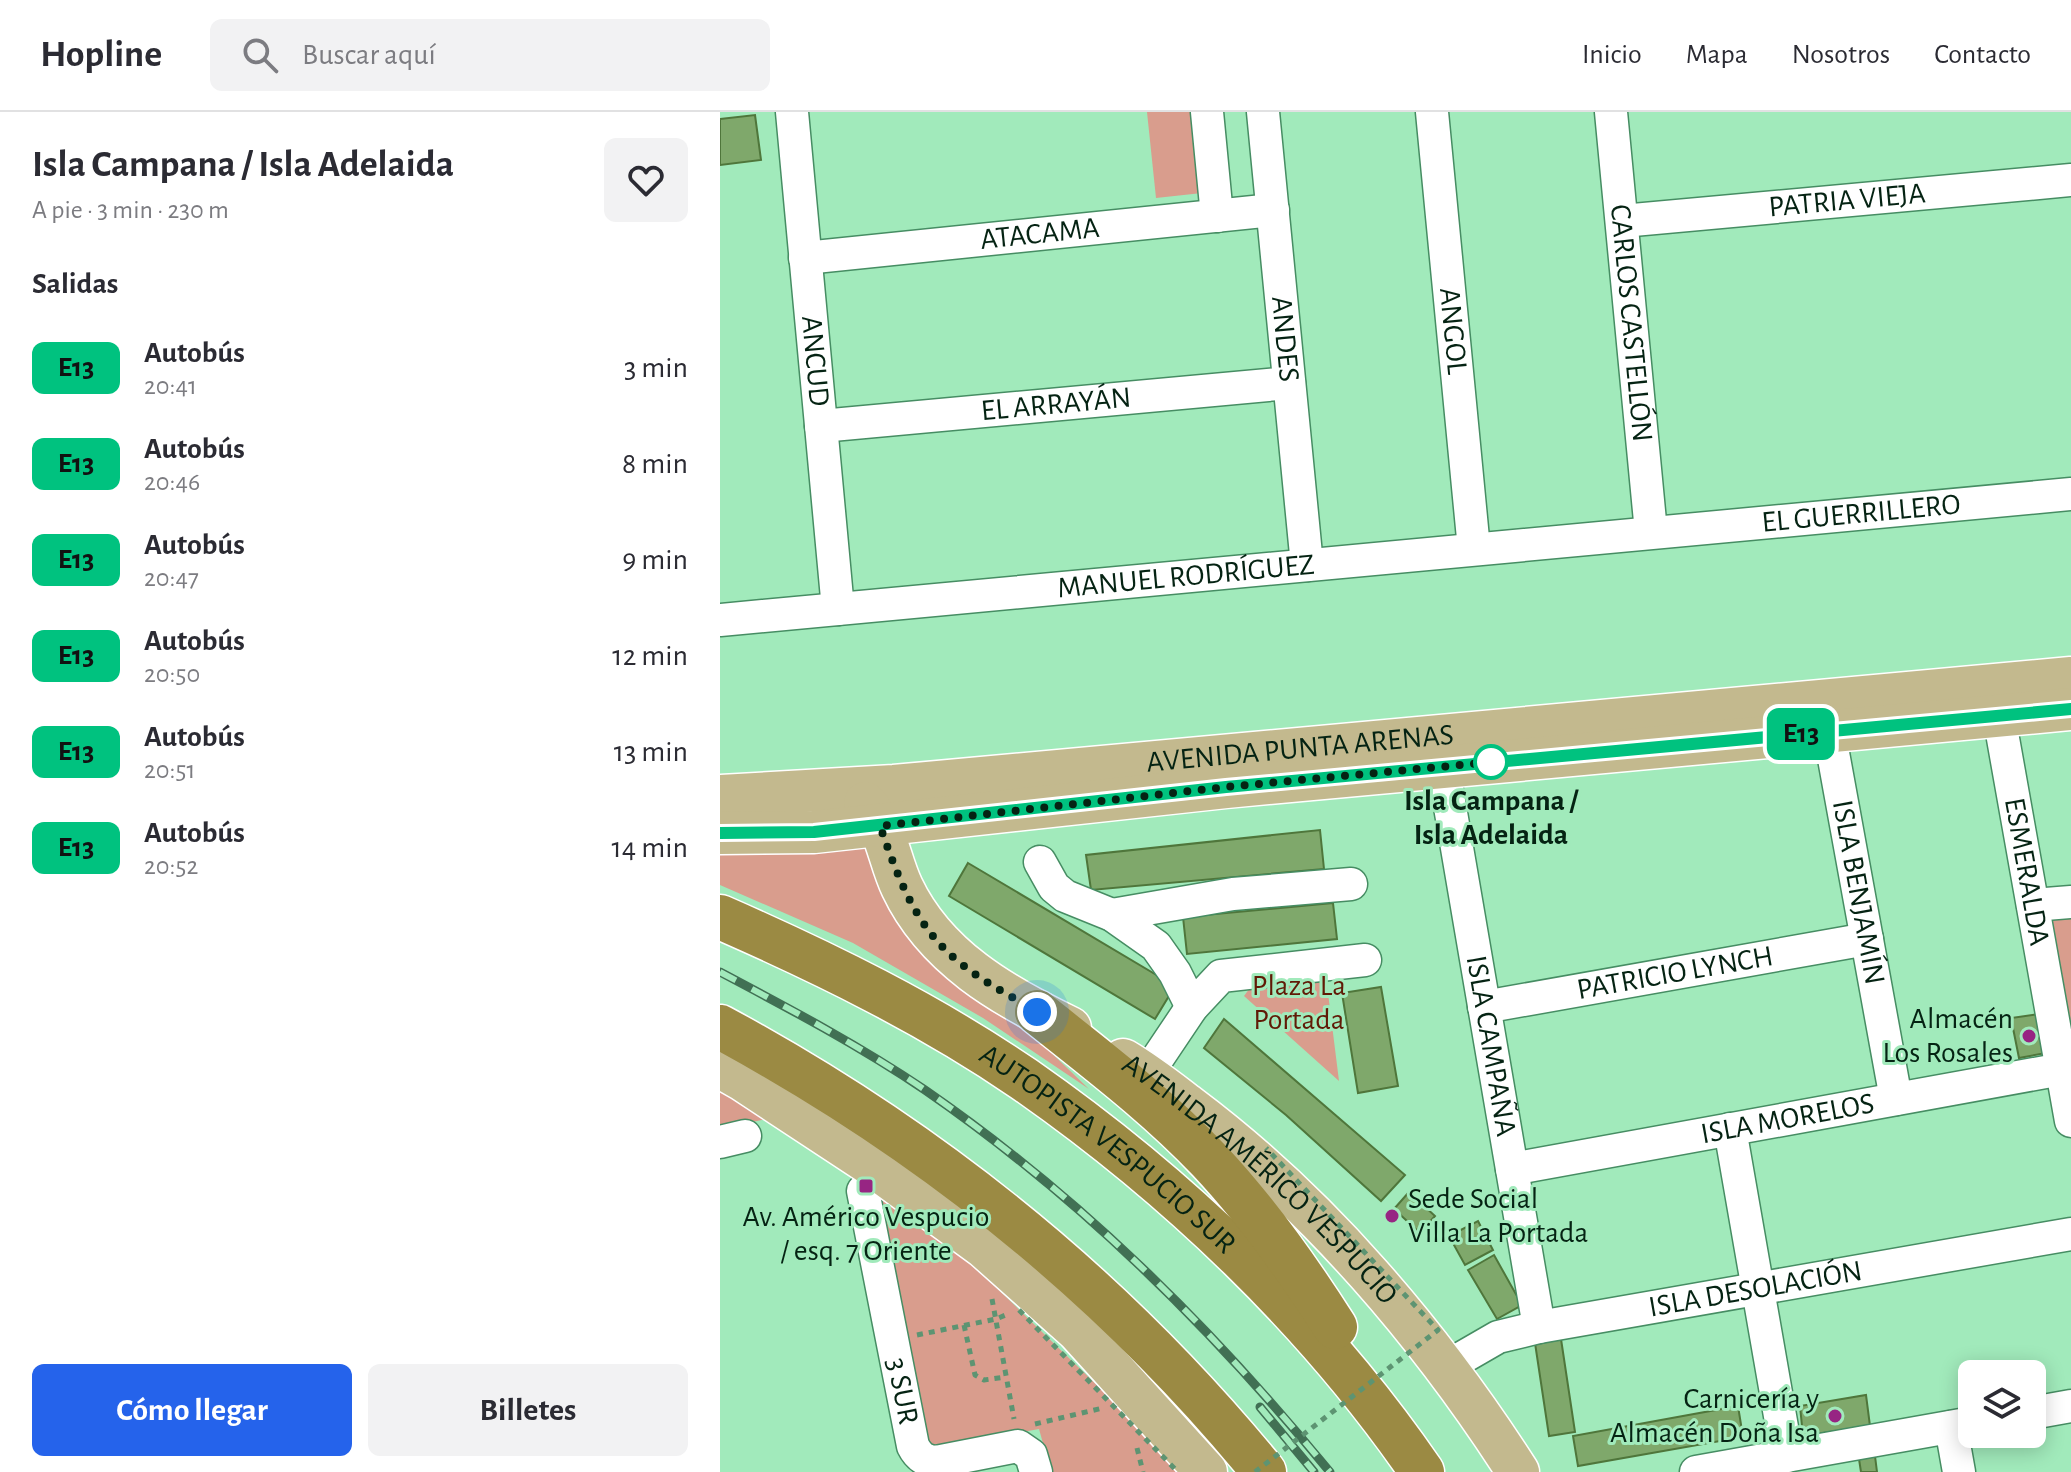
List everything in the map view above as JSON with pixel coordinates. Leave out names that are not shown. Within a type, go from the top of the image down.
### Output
[{"type":"highway","name":"AUTOPISTA VESPUCIO SUR","points":[[720,917],[844,974],[905,1007],[1023,1079],[1113,1146],[1178,1201],[1287,1306],[1396,1433],[1422,1472]]},
{"type":"highway","points":[[1037,1012],[1140,1094],[1211,1162],[1312,1291],[1396,1433]]},
{"type":"highway","points":[[720,1027],[778,1058],[888,1127],[1012,1219],[1123,1317],[1173,1367],[1264,1472]]},
{"type":"main road","name":"AVENIDA PUNTA ARENAS","points":[[720,796],[843,790],[2071,678]]},
{"type":"main road","points":[[720,833],[788,833],[880,826],[1211,788],[2071,709]]},
{"type":"main road","name":"AVENIDA AMÉRICO VESPUCIO","points":[[843,790],[860,798],[875,814],[903,889],[936,940],[970,970],[1037,1012],[1074,1030],[1156,1059],[1303,1207],[1408,1320],[1446,1367],[1518,1472]]},
{"type":"main road","points":[[720,1067],[869,1163],[984,1247],[1077,1330],[1206,1472]]},
{"type":"street","name":"ANCUD","points":[[792,112],[838,609]]},
{"type":"street","points":[[1207,112],[1217,216]]},
{"type":"street","name":"ANDES","points":[[1263,112],[1307,565]]},
{"type":"street","name":"ANGOL","points":[[1432,112],[1474,549]]},
{"type":"street","name":"CARLOS CASTELLÓN","points":[[1611,112],[1651,532]]},
{"type":"street","name":"PATRIA VIEJA","points":[[1622,221],[2071,180]]},
{"type":"street","name":"ATACAMA","points":[[805,258],[1273,210]]},
{"type":"street","name":"EL ARRAYÁN","points":[[821,426],[1289,383]]},
{"type":"street","name":"EL GUERRILLERO","points":[[1651,532],[2071,494]]},
{"type":"street","name":"MANUEL RODRÍGUEZ","points":[[720,620],[1651,532]]},
{"type":"street","name":"ESMERALDA","points":[[1999,716],[2071,1121]]},
{"type":"street","name":"ISLA BENJAMÍN","points":[[1829,731],[1896,1099]]},
{"type":"street","name":"ISLA CAMPAÑA","points":[[1443,766],[1539,1327]]},
{"type":"street","points":[[1040,862],[1054,887],[1065,896],[1112,915],[1156,946],[1175,973],[1192,1007]]},
{"type":"street","points":[[1112,915],[1233,894],[1351,884]]},
{"type":"street","points":[[2033,905],[2071,902]]},
{"type":"street","name":"PATRICIO LYNCH","points":[[1484,1007],[1867,939]]},
{"type":"street","points":[[1156,1059],[1192,1007],[1221,976],[1365,960]]},
{"type":"street","name":"ISLA MORELOS","points":[[1512,1169],[2062,1069]]},
{"type":"street","points":[[1730,1129],[1787,1456]]},
{"type":"street","name":"3 SUR","points":[[863,1191],[913,1446],[917,1453],[923,1459],[936,1462],[1018,1446],[1031,1455],[1036,1472]]},
{"type":"street","name":"ISLA DESOLACIÓN","points":[[1446,1367],[1498,1337],[1539,1327],[2071,1234]]},
{"type":"street","points":[[2046,1410],[2071,1406]]},
{"type":"street","points":[[1705,1471],[1958,1426]]},
{"type":"street","points":[[1959,1472],[1961,1448]]},
{"type":"path","points":[[1255,1472],[1438,1330],[1266,1148]]},
{"type":"path","points":[[1019,1310],[1178,1472]]},
{"type":"path","points":[[892,1340],[987,1321]]},
{"type":"path","points":[[964,1325],[975,1375],[984,1380],[1006,1377]]},
{"type":"path","points":[[997,1327],[1015,1429]]},
{"type":"path","points":[[1029,1426],[1127,1403]]},
{"type":"green space","points":[[1147,112],[1193,112],[1202,193],[1156,198]]},
{"type":"green space","points":[[870,842],[991,995],[1089,1089],[983,1018],[853,943],[720,885],[720,846]]},
{"type":"green space","points":[[2071,906],[2071,1024],[2052,918]]},
{"type":"green space","name":"Plaza La Portada","points":[[1325,969],[1339,1081],[1244,996],[1258,977]]},
{"type":"green space","points":[[720,1091],[771,1118],[720,1129]]},
{"type":"green space","points":[[882,1195],[971,1263],[1103,1391],[1178,1472],[1051,1472],[1039,1429],[934,1448],[928,1446],[878,1201]]},
{"type":"building","points":[[755,115],[761,160],[720,165],[720,119]]},
{"type":"building","points":[[1320,830],[1324,869],[1091,890],[1086,855]]},
{"type":"building","points":[[968,863],[1175,986],[1155,1019],[949,896]]},
{"type":"building","points":[[1333,903],[1337,939],[1187,954],[1183,917]]},
{"type":"building","points":[[1381,987],[1398,1086],[1358,1093],[1342,993]]},
{"type":"building","name":"Almacén Los Rosales","points":[[2040,1014],[2046,1053],[2019,1058],[2011,1018]]},
{"type":"building","points":[[1224,1019],[1405,1175],[1381,1201],[1286,1115],[1204,1048]]},
{"type":"building","points":[[1409,1192],[1435,1216],[1420,1233],[1394,1209]]},
{"type":"building","points":[[1478,1221],[1493,1250],[1465,1265],[1449,1236]]},
{"type":"building","points":[[1494,1255],[1522,1305],[1497,1319],[1468,1270]]},
{"type":"building","points":[[1561,1339],[1575,1432],[1549,1436],[1535,1343]]},
{"type":"building","name":"Carnicería y Almacén Doña Isa","points":[[1866,1395],[1870,1426],[1803,1436],[1800,1406]]},
{"type":"building","points":[[1738,1406],[1743,1437],[1578,1466],[1573,1436]]},
{"type":"building","points":[[1875,1456],[1877,1472],[1861,1472],[1859,1459]]},
{"type":"railway","points":[[720,972],[824,1028],[900,1074],[1037,1174],[1141,1267],[1190,1316],[1285,1418],[1330,1472]]},
{"type":"railway","points":[[1260,1407],[1314,1472]]},
{"type":"bus line","name":"E13","points":[[720,833],[814,832],[1226,787],[2071,709]]},
{"type":"place","name":"Isla Campana / Isla Adelaida","points":[[1491,762]]},
{"type":"place","name":"Almacén Los Rosales","points":[[2029,1036]]},
{"type":"place","name":"Av. Américo Vespucio / esq. 7 Oriente","points":[[866,1186]]},
{"type":"place","name":"Sede Social Villa La Portada","points":[[1392,1216]]},
{"type":"place","name":"Carnicería y Almacén Doña Isa","points":[[1835,1416]]},
{"type":"route","points":[[1037,1012],[958,962],[936,940],[903,889],[880,826],[1226,787],[1503,761],[1491,762]]}]
